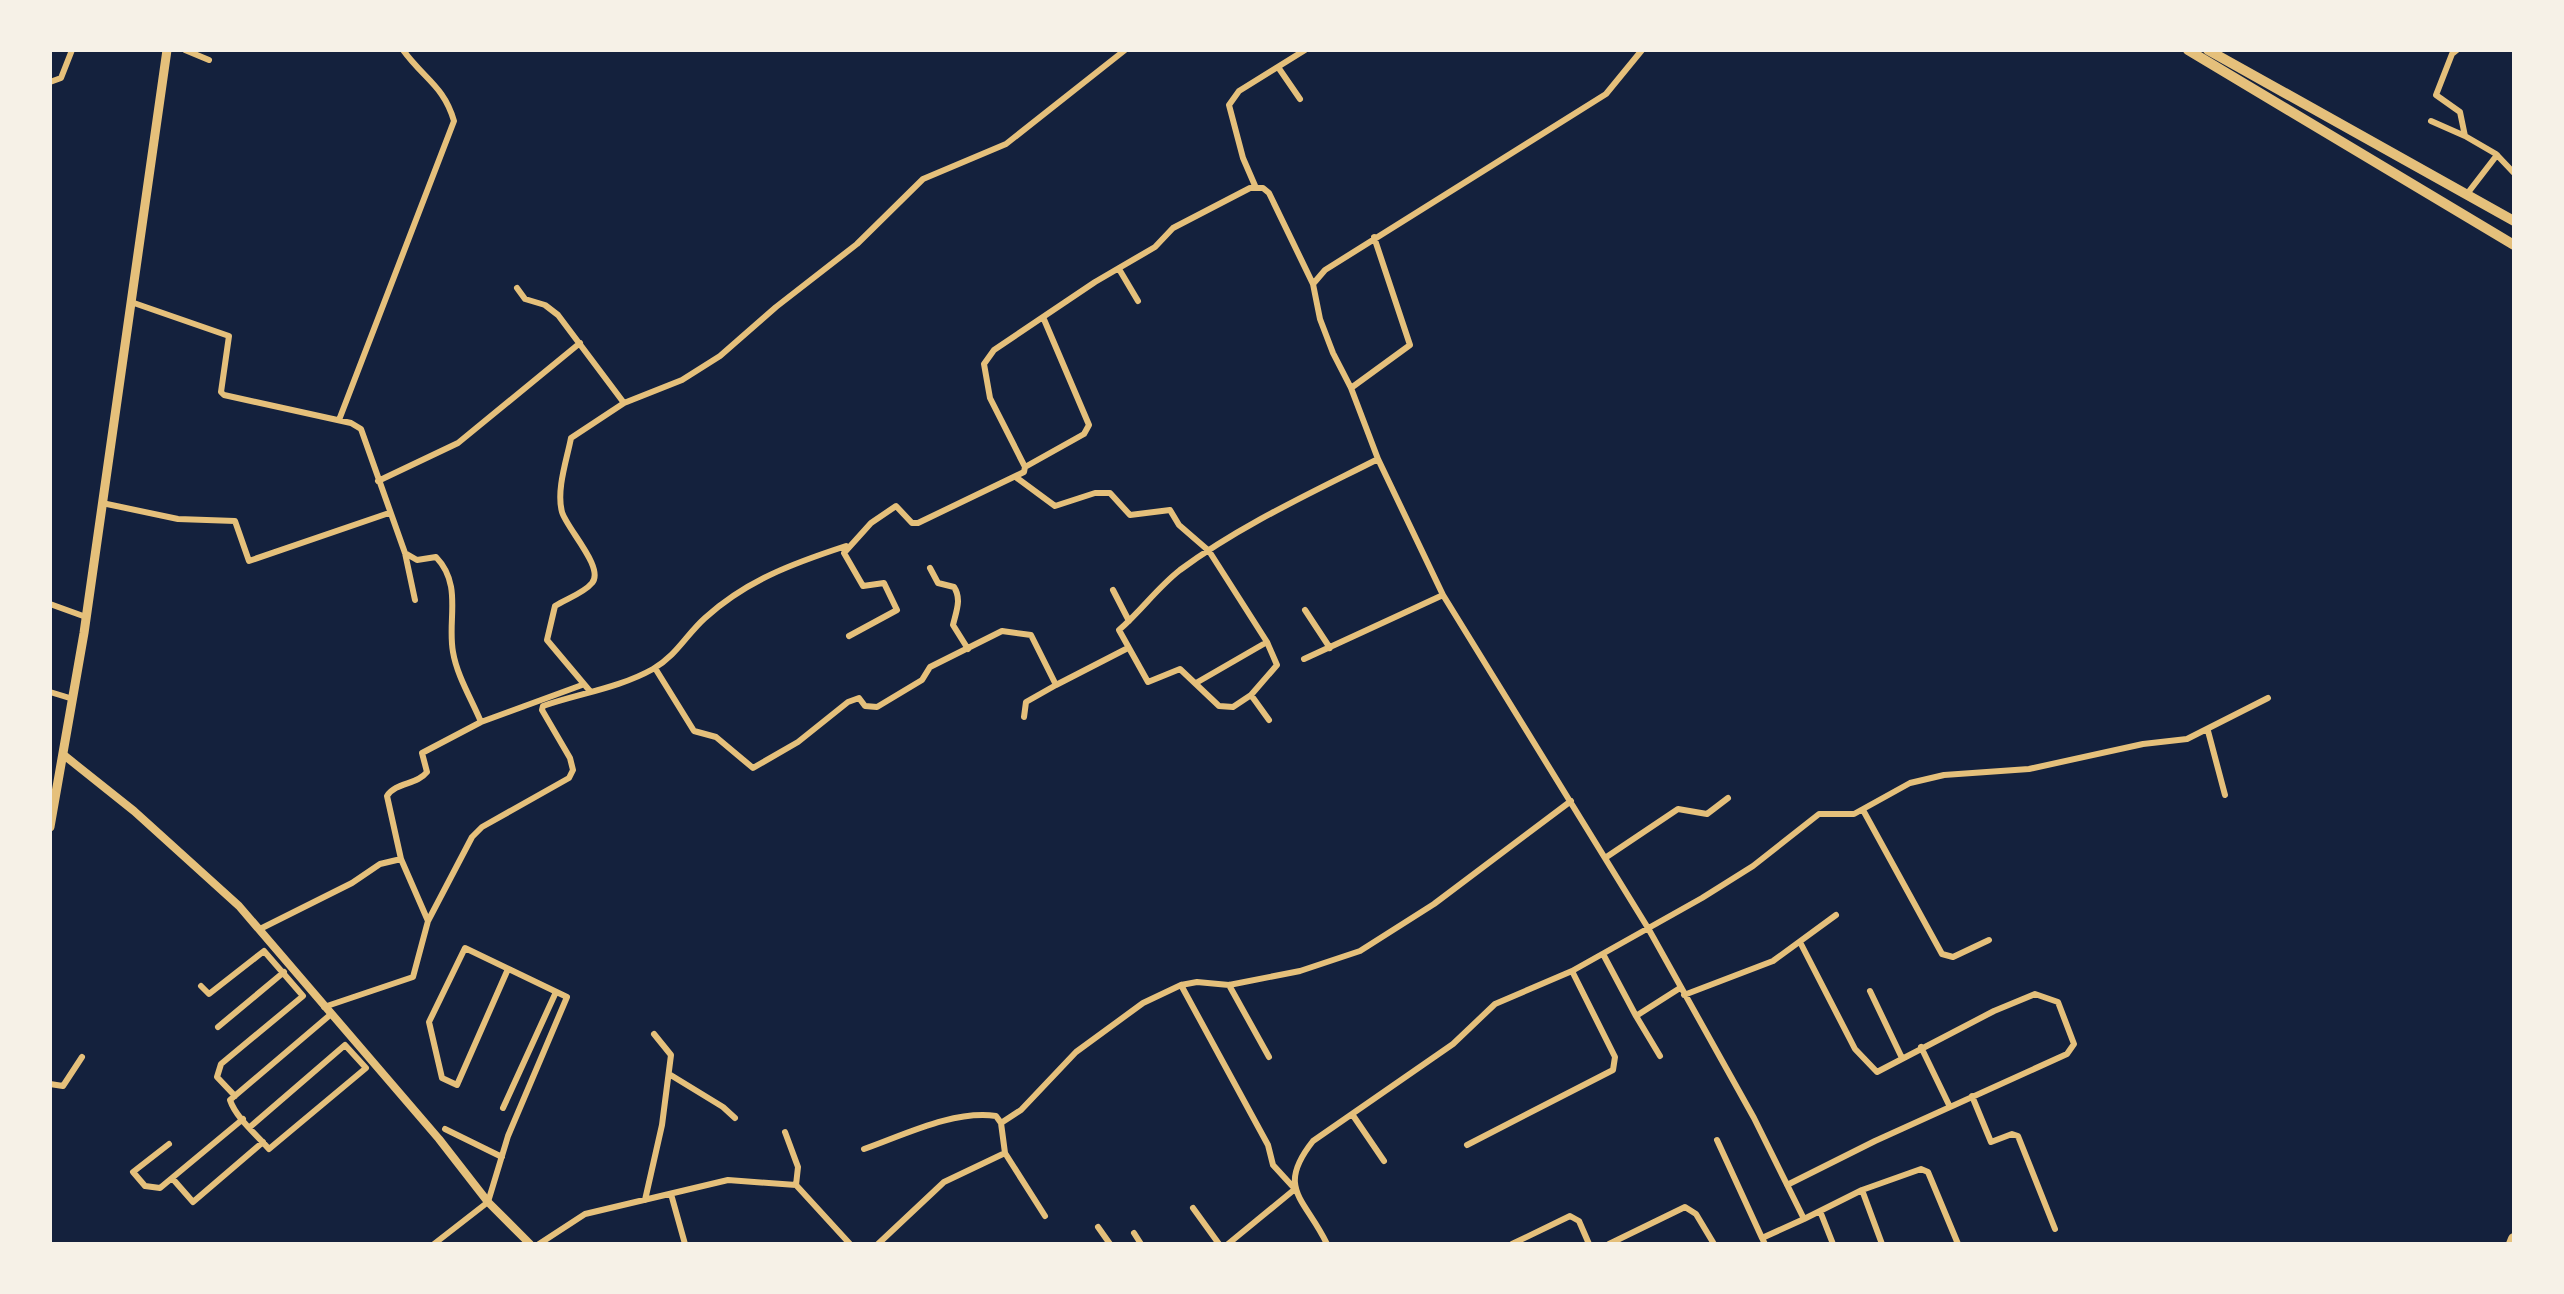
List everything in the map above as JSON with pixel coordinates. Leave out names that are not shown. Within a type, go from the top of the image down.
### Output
[{"type":"main road","points":[[50,827],[65,756],[86,617],[167,50]]},
{"type":"main road","points":[[2188,50],[2514,245]]},
{"type":"main road","points":[[2208,50],[2514,221]]},
{"type":"street","points":[[50,82],[61,78],[72,50]]},
{"type":"street","points":[[185,50],[209,60]]},
{"type":"street","points":[[339,420],[454,121],[447,96],[417,69],[403,50]]},
{"type":"street","points":[[589,690],[547,640],[555,606],[592,584],[596,575],[594,565],[562,512],[561,495],[571,438],[624,403],[682,380],[720,356],[776,307],[857,244],[923,179],[1006,144],[1125,50]]},
{"type":"street","points":[[1305,50],[1239,91],[1229,105],[1243,158],[1256,188],[1269,193],[1313,284],[1320,319],[1333,353],[1351,388],[1378,459],[1443,595],[1648,928],[1804,1219]]},
{"type":"street","points":[[1313,284],[1325,270],[1374,237],[1606,94],[1642,50]]},
{"type":"street","points":[[2457,50],[2436,92],[2460,112],[2465,136]]},
{"type":"street","points":[[1278,67],[1300,99]]},
{"type":"street","points":[[2431,121],[2497,155],[2514,173]]},
{"type":"street","points":[[2467,194],[2497,155]]},
{"type":"street","points":[[1025,467],[990,398],[984,364],[994,350],[1155,247],[1173,228],[1256,188]]},
{"type":"street","points":[[1351,388],[1410,345],[1374,237]]},
{"type":"street","points":[[1119,269],[1138,301]]},
{"type":"street","points":[[517,288],[525,299],[552,309],[624,403]]},
{"type":"street","points":[[131,302],[229,336],[221,392],[224,395],[339,420],[361,429],[405,553],[415,600]]},
{"type":"street","points":[[324,1007],[411,978],[428,921],[477,832],[569,778],[573,770],[570,758],[542,707],[589,690],[621,685],[655,668],[679,650],[704,619],[744,588],[795,562],[846,546],[896,506],[912,523],[918,523],[1017,478],[1025,467],[1084,434],[1089,425],[1043,317]]},
{"type":"street","points":[[378,481],[458,443],[580,343]]},
{"type":"street","points":[[1017,478],[1055,506],[1095,493],[1110,493],[1130,515],[1170,510],[1179,525],[1209,551],[1267,642],[1277,665],[1251,695],[1233,707],[1219,706],[1180,669],[1148,682],[1126,649],[1119,630],[1152,594],[1209,551],[1262,517],[1378,459]]},
{"type":"street","points":[[102,503],[178,519],[235,521],[249,561],[389,513]]},
{"type":"street","points":[[846,546],[844,553],[863,586],[883,582],[897,610],[849,636]]},
{"type":"street","points":[[405,553],[417,560],[436,557],[440,562],[455,603],[453,656],[481,722]]},
{"type":"street","points":[[930,568],[938,583],[954,587],[957,591],[959,598],[953,625],[968,649]]},
{"type":"street","points":[[1113,590],[1129,621]]},
{"type":"street","points":[[1304,659],[1443,595]]},
{"type":"street","points":[[50,604],[86,617]]},
{"type":"street","points":[[1305,610],[1330,648]]},
{"type":"street","points":[[655,668],[694,731],[716,737],[753,768],[798,742],[848,702],[859,698],[865,706],[877,707],[922,680],[930,667],[1002,631],[1031,635],[1056,685]]},
{"type":"street","points":[[1196,683],[1267,642]]},
{"type":"street","points":[[1024,717],[1026,702],[1126,649]]},
{"type":"street","points":[[428,921],[401,859],[387,796],[391,790],[424,777],[427,772],[422,753],[481,722],[582,685]]},
{"type":"street","points":[[50,692],[73,699]]},
{"type":"street","points":[[1251,695],[1269,720]]},
{"type":"street","points":[[1228,1244],[1295,1189],[1296,1163],[1313,1141],[1453,1044],[1495,1004],[1572,971],[1648,928],[1753,866],[1805,821],[1825,812],[1840,815],[1863,810],[1910,783],[1944,775],[2029,769],[2143,744],[2171,742],[2208,731],[2268,698]]},
{"type":"street","points":[[2208,731],[2225,795]]},
{"type":"street","points":[[65,756],[134,811],[260,929],[330,1015],[439,1139],[488,1202],[530,1244]]},
{"type":"street","points":[[1605,858],[1678,809],[1707,814],[1728,798]]},
{"type":"street","points":[[1001,1123],[1021,1110],[1076,1052],[1143,1003],[1181,985],[1197,982],[1229,985],[1300,971],[1360,951],[1434,904],[1571,801]]},
{"type":"street","points":[[1863,810],[1942,954],[1953,957],[1989,940]]},
{"type":"street","points":[[260,929],[352,883],[380,864],[401,859]]},
{"type":"street","points":[[1636,1016],[1682,992],[1773,961],[1801,944],[1836,915]]},
{"type":"street","points":[[1787,1185],[2072,1050],[2074,1044],[2058,1002],[2035,994],[1921,1047],[1877,1072],[1871,1070],[1855,1049],[1801,944]]},
{"type":"street","points":[[434,1244],[488,1202],[502,1157],[567,997],[465,948],[429,1022],[442,1078],[457,1085],[508,969]]},
{"type":"street","points":[[201,986],[209,994],[264,951],[303,996],[221,1064],[217,1077],[235,1096]]},
{"type":"street","points":[[1603,954],[1660,1056]]},
{"type":"street","points":[[1467,1145],[1613,1070],[1615,1057],[1572,971]]},
{"type":"street","points":[[218,1027],[284,972]]},
{"type":"street","points":[[1181,985],[1268,1145],[1273,1165],[1295,1189],[1327,1244]]},
{"type":"street","points":[[1229,985],[1269,1057]]},
{"type":"street","points":[[1870,991],[1902,1058]]},
{"type":"street","points":[[503,1108],[556,992]]},
{"type":"street","points":[[250,1127],[345,1045],[366,1068],[269,1149],[243,1119],[231,1105],[230,1100],[330,1015]]},
{"type":"street","points":[[645,1200],[671,1055],[654,1034]]},
{"type":"street","points":[[1921,1047],[1950,1107]]},
{"type":"street","points":[[50,1084],[63,1086],[82,1057]]},
{"type":"street","points":[[669,1074],[723,1107],[735,1118]]},
{"type":"street","points":[[1972,1096],[1991,1142],[2012,1134],[2018,1136],[2055,1229]]},
{"type":"street","points":[[508,1097],[523,1103]]},
{"type":"street","points":[[864,1149],[928,1126],[983,1114],[996,1116],[1001,1123],[1005,1153],[1045,1216]]},
{"type":"street","points":[[1352,1114],[1384,1161]]},
{"type":"street","points":[[169,1144],[133,1172],[145,1186],[160,1188],[243,1119]]},
{"type":"street","points":[[445,1129],[502,1157]]},
{"type":"street","points":[[785,1132],[798,1167],[796,1185]]},
{"type":"street","points":[[1717,1140],[1764,1241],[1862,1190],[1921,1169],[1928,1172],[1958,1244]]},
{"type":"street","points":[[172,1178],[193,1202],[263,1142]]},
{"type":"street","points":[[878,1244],[944,1182],[1005,1153]]},
{"type":"street","points":[[539,1244],[585,1214],[728,1180],[796,1185],[850,1244]]},
{"type":"street","points":[[1862,1190],[1882,1244]]},
{"type":"street","points":[[671,1194],[685,1244]]},
{"type":"street","points":[[1609,1244],[1685,1207],[1696,1214],[1714,1244]]},
{"type":"street","points":[[1193,1208],[1219,1244]]},
{"type":"street","points":[[1820,1211],[1833,1244]]},
{"type":"street","points":[[1512,1244],[1570,1216],[1579,1221],[1589,1244]]},
{"type":"street","points":[[1098,1227],[1110,1244]]},
{"type":"street","points":[[1134,1233],[1141,1244]]}]
